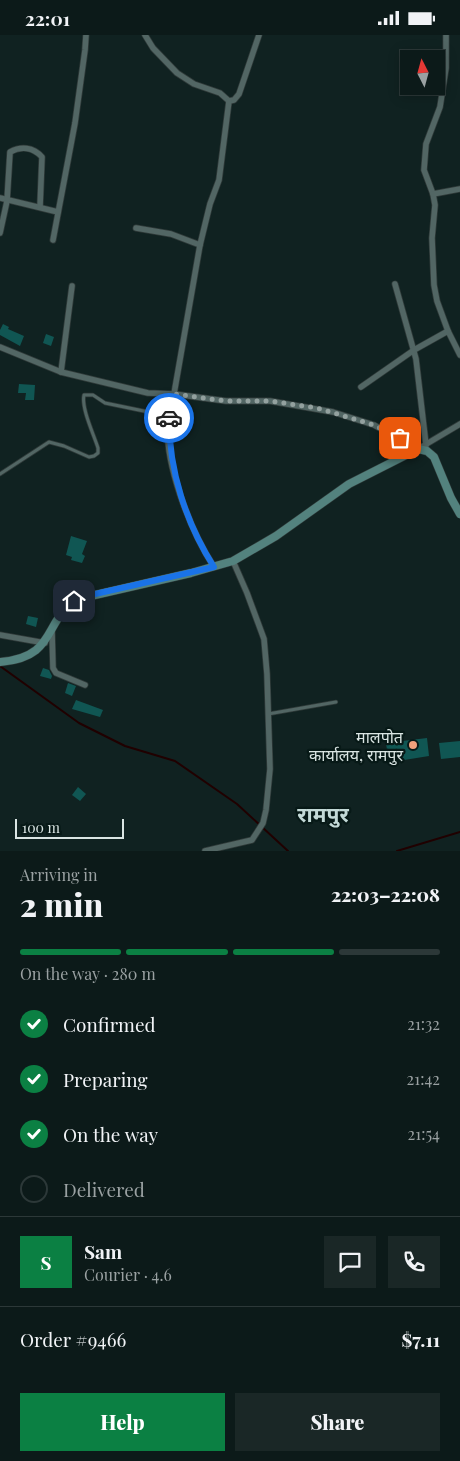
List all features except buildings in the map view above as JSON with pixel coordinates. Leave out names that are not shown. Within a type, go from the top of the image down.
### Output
[{"type":"main road","points":[[4,661],[29,655],[45,643],[61,613],[67,606],[82,597],[233,561],[276,537],[349,484],[418,449],[427,451],[434,457],[451,498],[460,514]]},
{"type":"street","points":[[52,240],[75,123],[86,50],[86,35]]},
{"type":"street","points":[[145,35],[153,48],[177,73],[194,84],[220,93],[230,101]]},
{"type":"street","points":[[446,35],[446,68],[440,107],[426,144],[424,170],[435,205],[432,238],[434,285],[448,331],[460,355]]},
{"type":"street","points":[[230,101],[234,100],[239,94],[257,36]]},
{"type":"street","points":[[214,567],[198,541],[184,508],[171,459],[168,417],[174,394],[200,245],[210,204],[219,180],[230,101]]},
{"type":"street","points":[[0,233],[7,201],[10,152],[25,148],[36,151],[42,157],[40,207]]},
{"type":"street","points":[[433,194],[460,189]]},
{"type":"street","points":[[0,198],[58,212]]},
{"type":"street","points":[[136,228],[171,234],[200,245]]},
{"type":"street","points":[[395,285],[414,350],[426,445]]},
{"type":"street","points":[[62,372],[72,286]]},
{"type":"street","points":[[361,387],[414,350],[448,331]]},
{"type":"street","points":[[0,347],[62,372],[148,393],[174,394],[226,401],[270,401],[325,410],[374,425],[418,449],[460,423]]},
{"type":"street","points":[[205,851],[252,840],[263,823],[270,769],[264,639],[233,561]]},
{"type":"street","points":[[52,631],[53,668],[56,673],[85,685]]},
{"type":"street","points":[[0,635],[45,643]]},
{"type":"lane","points":[[0,474],[49,443],[64,445],[89,457],[94,457],[98,453],[98,448],[85,408],[84,395],[93,395],[105,403],[168,417]]},
{"type":"lane","points":[[268,714],[336,702]]},
{"type":"waterway","points":[[0,666],[79,723],[125,746],[175,761],[237,804],[288,851]]},
{"type":"waterway","points":[[397,851],[460,832]]},
{"type":"way so far","points":[[169,418],[174,394],[226,401],[270,401],[333,412],[374,425],[400,438]]},
{"type":"place","name":"मालपोत कार्यालय, रामपुर","points":[[413,745]]},
{"type":"district","name":"रामपुर","points":[[323,813]]},
{"type":"route","points":[[74,601],[82,597],[121,590],[214,567],[198,541],[184,508],[171,459],[169,418]]}]
